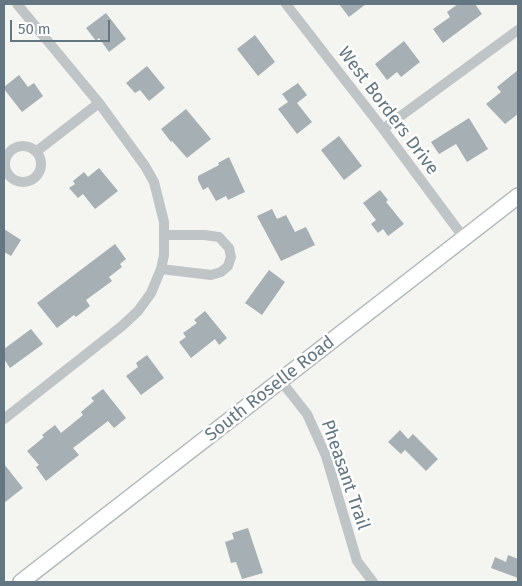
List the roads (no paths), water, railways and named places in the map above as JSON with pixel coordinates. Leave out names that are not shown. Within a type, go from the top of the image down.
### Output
[{"type":"main road","name":"South Roselle Road","points":[[21,582],[518,196]]},
{"type":"street","points":[[4,419],[122,326],[138,311],[151,293],[161,269],[164,255],[164,222],[159,197],[154,182],[145,166],[99,103],[17,4]]},
{"type":"street","name":"West Borders Drive","points":[[286,4],[383,129],[464,238]]},
{"type":"street","points":[[383,129],[518,30]]},
{"type":"street","points":[[36,151],[99,103]]},
{"type":"street","points":[[161,269],[211,275],[221,272],[228,266],[230,257],[229,248],[219,237],[204,234],[164,235]]},
{"type":"street","name":"Pheasant Trail","points":[[282,380],[307,414],[326,456],[357,561],[373,582]]}]
